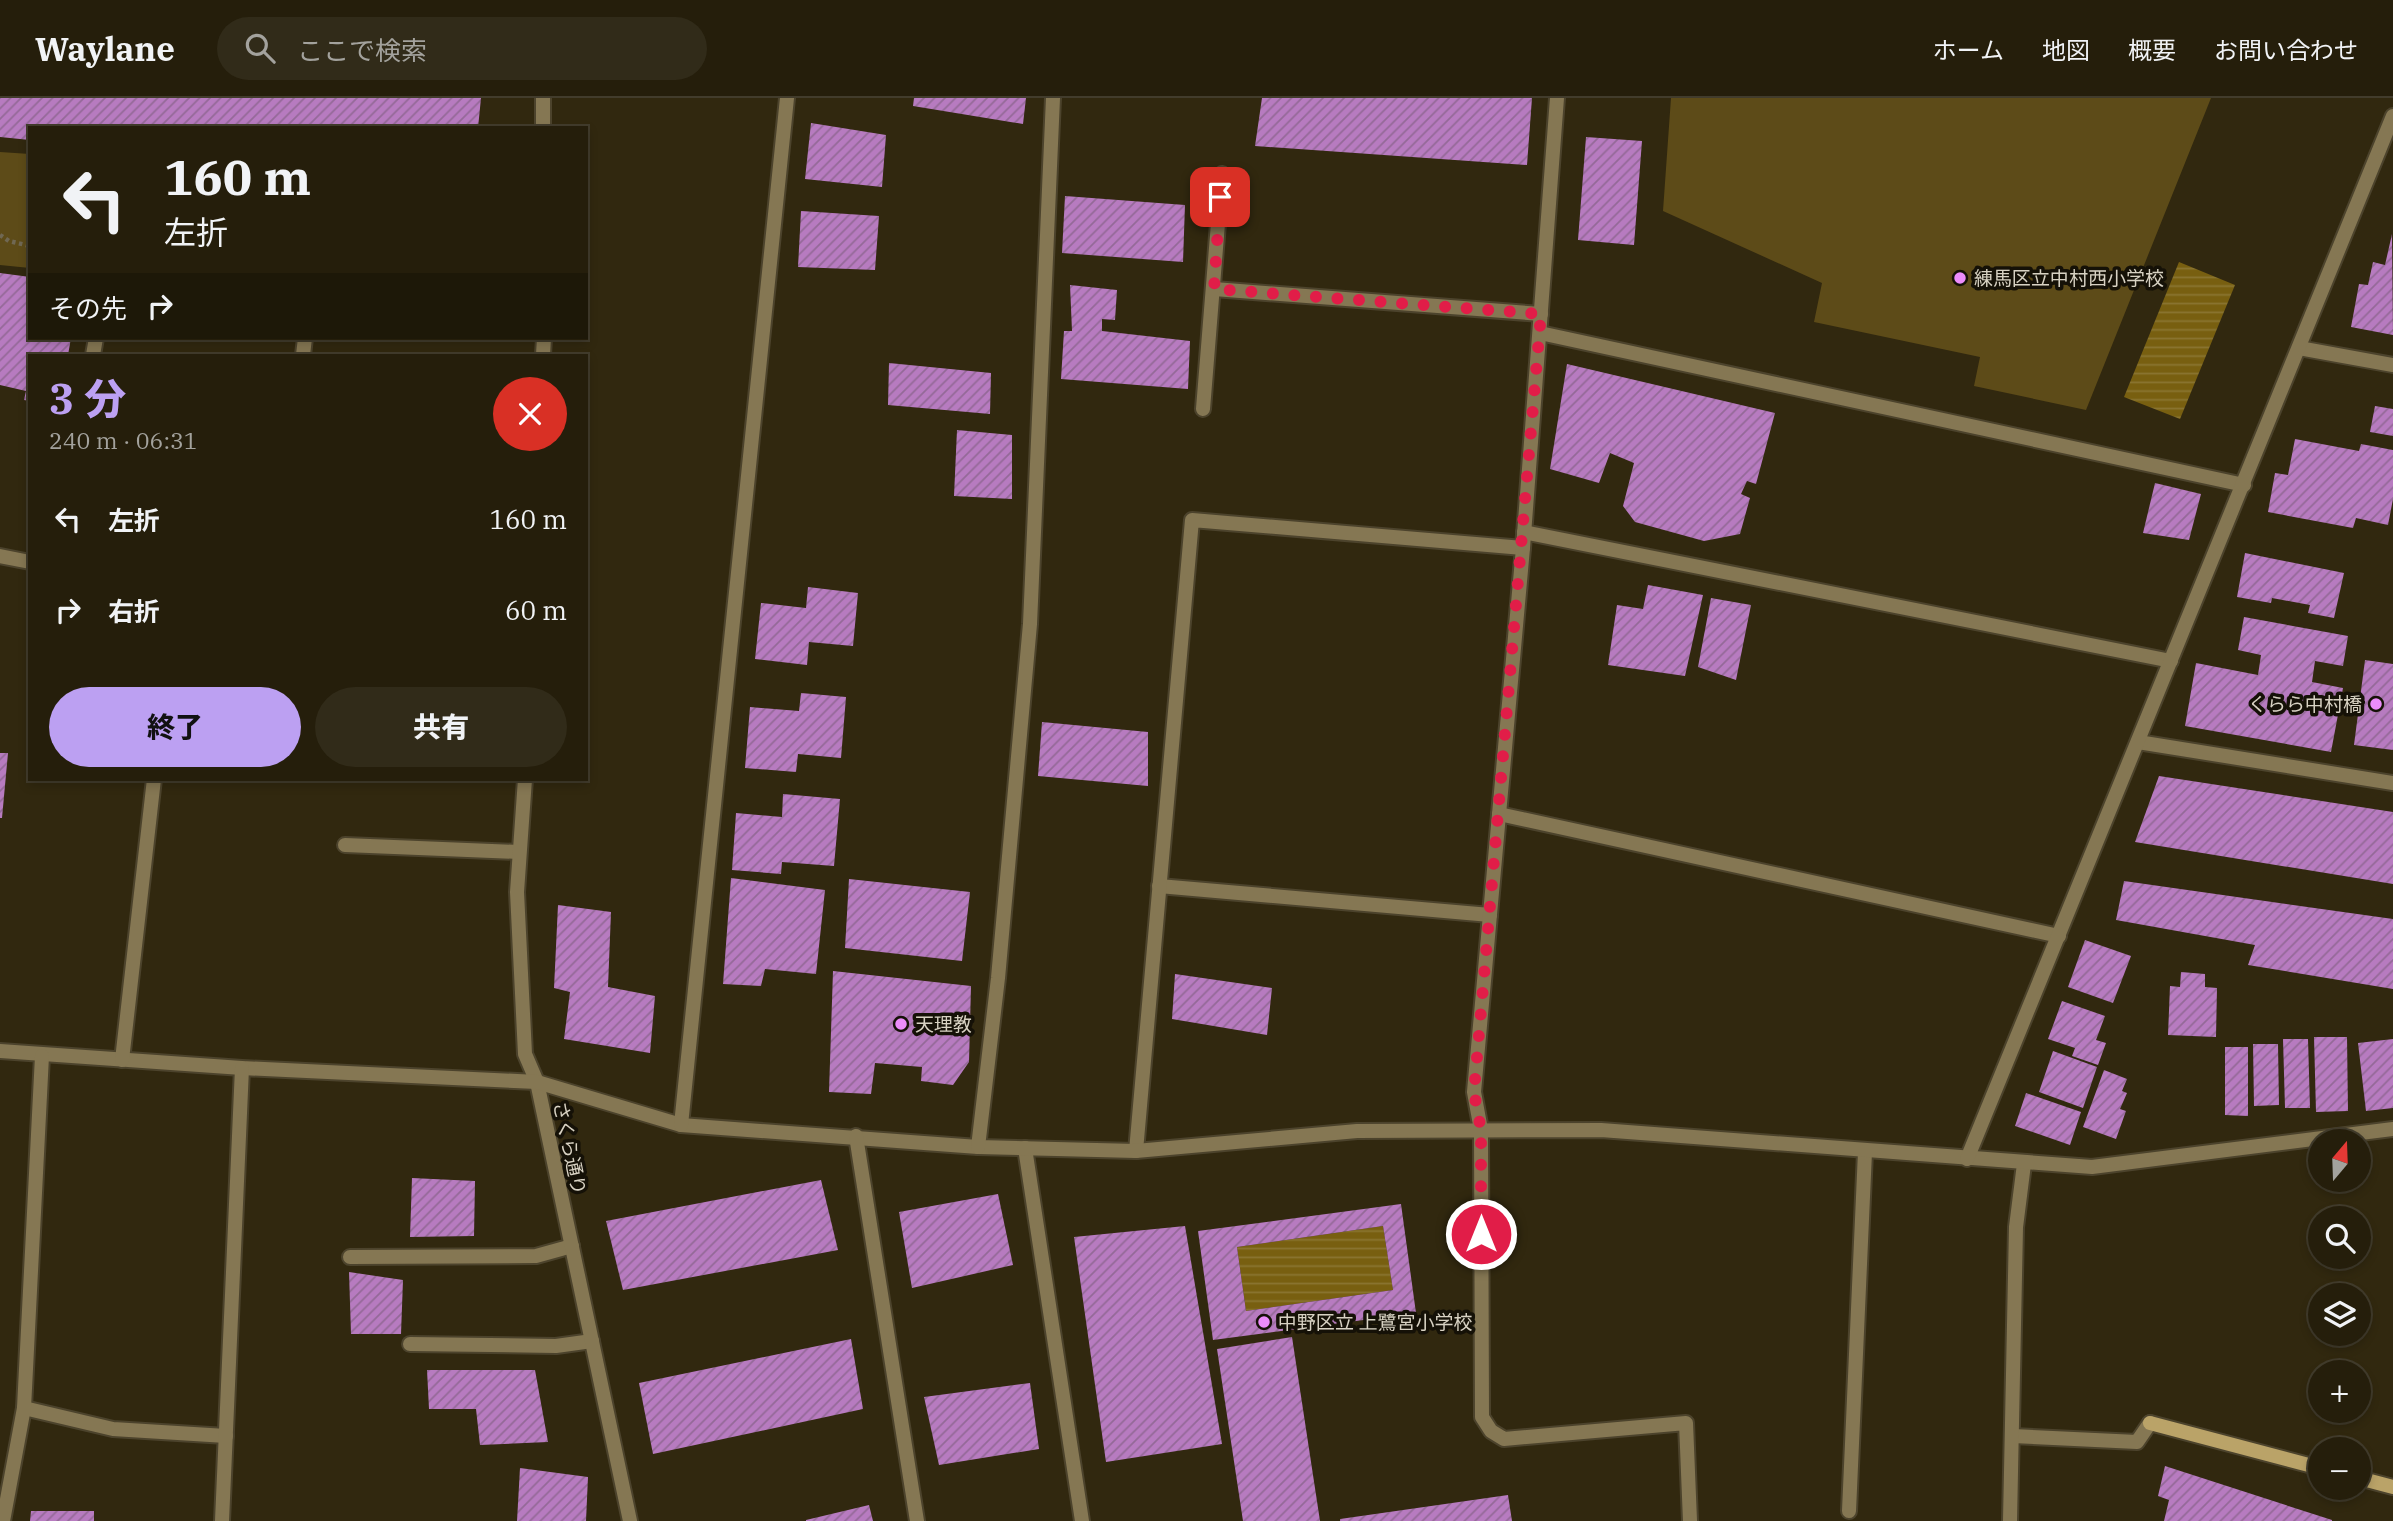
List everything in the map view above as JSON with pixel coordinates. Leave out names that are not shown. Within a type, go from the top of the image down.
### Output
[{"type":"street","points":[[543,98],[543,126]]},
{"type":"street","points":[[681,1125],[774,201],[787,98]]},
{"type":"street","points":[[978,1147],[999,965],[1030,624],[1053,98]]},
{"type":"street","points":[[1557,98],[1523,548],[1474,1092],[1481,1130],[1482,1417],[1491,1432],[1504,1439],[1686,1423],[1690,1521]]},
{"type":"street","points":[[1967,1159],[2393,116]]},
{"type":"street","points":[[1203,409],[1222,174]]},
{"type":"street","points":[[1214,289],[1541,314]]},
{"type":"street","points":[[1540,333],[2244,485]]},
{"type":"street","points":[[2300,348],[2393,365]]},
{"type":"street","points":[[1136,1151],[1192,520],[1523,548]]},
{"type":"street","points":[[1524,532],[2171,661]]},
{"type":"street","points":[[0,556],[28,562]]},
{"type":"street","points":[[2138,742],[2393,783]]},
{"type":"street","points":[[122,1060],[154,781]]},
{"type":"street","name":"さくら通り","points":[[525,781],[517,892],[525,1054],[537,1082],[630,1521]]},
{"type":"street","points":[[1499,814],[2059,936]]},
{"type":"street","points":[[345,845],[519,852]]},
{"type":"street","points":[[1159,886],[1490,915]]},
{"type":"street","points":[[0,1051],[242,1068],[537,1082],[681,1125],[978,1147],[1136,1151],[1357,1131],[1601,1130],[2024,1164],[2092,1167],[2393,1129]]},
{"type":"street","points":[[3,1521],[24,1408],[42,1056]]},
{"type":"street","points":[[222,1521],[242,1068]]},
{"type":"street","points":[[856,1136],[917,1521]]},
{"type":"street","points":[[1025,1148],[1082,1521]]},
{"type":"street","points":[[1849,1511],[1865,1152]]},
{"type":"street","points":[[2010,1521],[2016,1227],[2024,1164]]},
{"type":"street","points":[[350,1257],[536,1256],[572,1246]]},
{"type":"street","points":[[410,1344],[556,1346],[592,1341]]},
{"type":"street","points":[[24,1408],[113,1429],[226,1436]]},
{"type":"street","points":[[2013,1436],[2137,1442],[2150,1423],[2308,1465]]},
{"type":"street","points":[[2371,1481],[2393,1487]]},
{"type":"path","points":[[0,234],[9,242],[28,246]]},
{"type":"shaded area","points":[[1671,98],[2211,98],[2086,410],[1974,386],[1980,357],[1814,322],[1822,283],[1663,211]]},
{"type":"shaded area","points":[[0,152],[28,154],[28,268],[0,265]]},
{"type":"shaded area","points":[[2179,262],[2235,285],[2180,419],[2124,397]]},
{"type":"shaded area","points":[[1383,1226],[1393,1290],[1246,1311],[1237,1247]]},
{"type":"building","points":[[0,98],[481,98],[478,126],[28,126],[28,140],[0,137]]},
{"type":"building","points":[[914,98],[1026,98],[1023,124],[913,106]]},
{"type":"building","points":[[1262,98],[1532,98],[1527,165],[1255,146]]},
{"type":"building","points":[[811,123],[886,135],[882,187],[805,179]]},
{"type":"building","points":[[1586,137],[1642,141],[1634,245],[1578,240]]},
{"type":"building","points":[[1065,196],[1185,205],[1183,262],[1062,253]]},
{"type":"building","points":[[801,211],[879,216],[875,270],[798,267]]},
{"type":"building","points":[[2392,234],[2393,335],[2351,327],[2359,284],[2368,285],[2373,262],[2385,265]]},
{"type":"building","points":[[0,273],[28,277],[28,340],[71,340],[68,354],[28,354],[28,401],[24,400],[26,391],[0,385]]},
{"type":"building","points":[[1070,285],[1117,290],[1115,320],[1102,319],[1102,331],[1190,341],[1188,389],[1061,379],[1064,331],[1072,331]]},
{"type":"building","points":[[889,363],[991,373],[990,414],[888,405]]},
{"type":"building","points":[[1567,364],[1775,413],[1756,484],[1747,481],[1741,494],[1750,498],[1740,534],[1704,541],[1635,522],[1623,506],[1634,463],[1610,453],[1599,483],[1550,469]]},
{"type":"building","points":[[2375,406],[2393,409],[2393,436],[2370,432]]},
{"type":"building","points":[[957,430],[1012,435],[1012,499],[954,496]]},
{"type":"building","points":[[2295,439],[2359,451],[2361,444],[2393,450],[2393,499],[2388,525],[2356,518],[2353,528],[2268,512],[2275,473],[2288,475]]},
{"type":"building","points":[[2155,483],[2201,494],[2189,540],[2143,533]]},
{"type":"building","points":[[2245,553],[2344,573],[2334,618],[2308,613],[2310,605],[2272,598],[2271,603],[2237,597]]},
{"type":"building","points":[[1648,585],[1703,595],[1685,676],[1608,665],[1617,605],[1643,609]]},
{"type":"building","points":[[808,587],[858,593],[853,646],[809,642],[807,665],[755,659],[761,603],[806,608]]},
{"type":"building","points":[[1711,598],[1751,605],[1736,680],[1698,667]]},
{"type":"building","points":[[2244,617],[2348,636],[2343,666],[2315,661],[2312,682],[2343,688],[2331,752],[2185,726],[2196,663],[2258,675],[2261,655],[2238,650]]},
{"type":"building","name":"くらら中村橋","points":[[2365,660],[2393,664],[2393,750],[2354,745]]},
{"type":"building","points":[[801,693],[846,697],[841,758],[798,754],[796,772],[745,768],[750,707],[799,711]]},
{"type":"building","points":[[1042,722],[1148,732],[1148,786],[1038,776]]},
{"type":"building","points":[[0,753],[8,753],[2,818],[0,818]]},
{"type":"building","points":[[2159,776],[2393,812],[2393,884],[2135,842]]},
{"type":"building","points":[[783,794],[840,799],[834,866],[782,862],[781,874],[732,870],[736,813],[782,817]]},
{"type":"building","points":[[731,878],[825,890],[816,974],[765,969],[761,986],[723,984]]},
{"type":"building","points":[[849,879],[970,892],[962,961],[845,948]]},
{"type":"building","points":[[2124,881],[2393,919],[2393,989],[2248,965],[2255,945],[2116,920]]},
{"type":"building","points":[[558,905],[611,912],[608,987],[655,996],[650,1053],[564,1039],[570,992],[554,988]]},
{"type":"building","points":[[2085,940],[2131,956],[2113,1003],[2068,987]]},
{"type":"building","name":"天理教","points":[[833,971],[971,986],[969,1062],[953,1085],[921,1081],[922,1067],[875,1063],[871,1094],[829,1092]]},
{"type":"building","points":[[2181,972],[2205,974],[2205,987],[2217,988],[2216,1037],[2168,1035],[2170,986],[2180,987]]},
{"type":"building","points":[[1175,974],[1272,988],[1267,1035],[1172,1019]]},
{"type":"building","points":[[2062,1001],[2105,1016],[2096,1040],[2106,1043],[2098,1065],[2072,1056],[2075,1048],[2048,1039]]},
{"type":"building","points":[[2314,1037],[2347,1037],[2348,1111],[2316,1112]]},
{"type":"building","points":[[2283,1039],[2308,1039],[2310,1108],[2285,1108]]},
{"type":"building","points":[[2393,1039],[2393,1108],[2366,1111],[2358,1043]]},
{"type":"building","points":[[2253,1044],[2278,1044],[2279,1105],[2254,1106]]},
{"type":"building","points":[[2225,1047],[2248,1047],[2248,1116],[2225,1115]]},
{"type":"building","points":[[2053,1051],[2097,1067],[2083,1108],[2039,1092]]},
{"type":"building","points":[[2104,1070],[2127,1079],[2122,1091],[2127,1093],[2120,1109],[2126,1111],[2116,1139],[2083,1127]]},
{"type":"building","points":[[2026,1093],[2081,1112],[2070,1145],[2015,1126]]},
{"type":"building","points":[[412,1178],[475,1181],[474,1236],[410,1237]]},
{"type":"building","points":[[821,1180],[838,1250],[623,1290],[606,1221]]},
{"type":"building","points":[[998,1194],[1013,1265],[912,1288],[899,1212]]},
{"type":"building","points":[[1401,1204],[1416,1313],[1213,1340],[1198,1231]],"holes":[[[1383,1226],[1393,1290],[1246,1311],[1237,1247]]]},
{"type":"building","points":[[1185,1226],[1222,1444],[1106,1462],[1074,1237]]},
{"type":"building","points":[[349,1272],[403,1280],[401,1334],[351,1334]]},
{"type":"building","points":[[1292,1337],[1320,1521],[1243,1521],[1217,1349]]},
{"type":"building","points":[[851,1339],[863,1409],[653,1454],[639,1383]]},
{"type":"building","points":[[427,1370],[535,1370],[548,1442],[480,1445],[476,1409],[429,1409]]},
{"type":"building","points":[[1030,1383],[1039,1449],[939,1465],[924,1397]]},
{"type":"building","points":[[2165,1466],[2332,1521],[2164,1521],[2169,1500],[2158,1496]]},
{"type":"building","points":[[520,1468],[588,1477],[586,1521],[517,1521]]},
{"type":"building","points":[[1508,1495],[1512,1521],[1340,1521],[1340,1519]]},
{"type":"building","points":[[869,1505],[873,1521],[806,1521],[806,1520]]},
{"type":"building","points":[[31,1511],[94,1511],[94,1521],[30,1521]]},
{"type":"place","name":"練馬区立中村西小学校","points":[[1960,278]]},
{"type":"place","name":"くらら中村橋","points":[[2376,704]]},
{"type":"place","name":"天理教","points":[[901,1024]]},
{"type":"place","name":"中野区立 上鷺宮小学校","points":[[1264,1322]]},
{"type":"route","points":[[1220,197],[1214,289],[1541,314],[1521,575],[1474,1092],[1481,1130],[1481,1234]]}]
